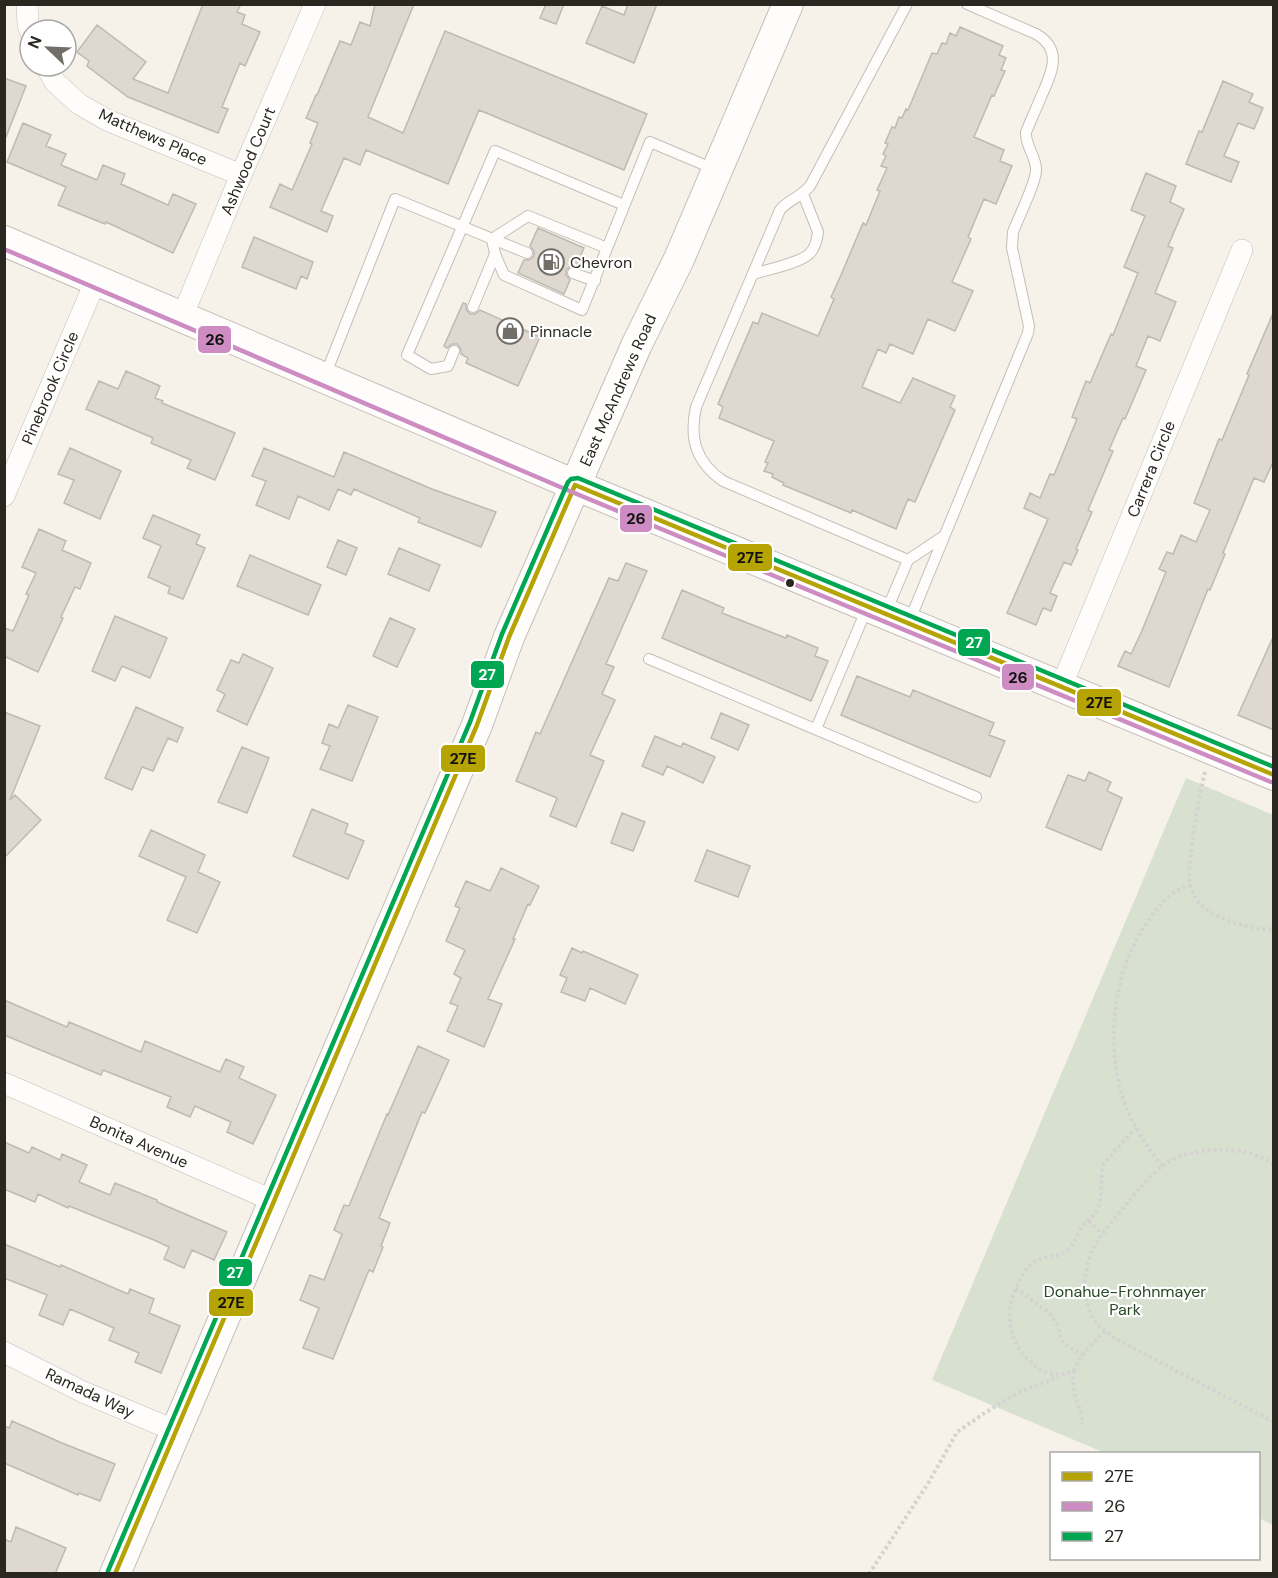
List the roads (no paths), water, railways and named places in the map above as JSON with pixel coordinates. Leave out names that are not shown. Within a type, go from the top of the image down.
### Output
[{"type":"main road","name":"East McAndrews Road","points":[[115,1574],[477,725],[509,637],[636,344],[679,259],[788,4]]},
{"type":"main road","points":[[4,241],[323,379],[1274,776]]},
{"type":"street","name":"Ashwood Court","points":[[182,317],[315,4]]},
{"type":"street","name":"Matthews Place","points":[[53,78],[79,104],[107,120],[241,176]]},
{"type":"street","name":"Carrera Circle","points":[[1061,687],[1242,250]]},
{"type":"street","name":"Pinebrook Circle","points":[[4,496],[96,280]]},
{"type":"street","name":"Bonita Avenue","points":[[4,1083],[274,1201]]},
{"type":"street","name":"Ramada Way","points":[[4,1352],[83,1392],[176,1431]]},
{"type":"lane","points":[[907,4],[810,186],[803,194],[781,208],[696,407],[693,432],[699,455],[706,466],[714,475],[732,487],[908,560]]},
{"type":"lane","points":[[816,729],[887,615],[944,536],[1028,333],[1028,320],[1011,241],[1012,232],[1037,170],[1026,142],[1026,132],[1050,75],[1053,63],[1052,50],[1041,37],[967,4]]},
{"type":"lane","points":[[492,239],[495,254],[504,275],[582,310],[650,142],[717,171]]},
{"type":"lane","points":[[454,351],[448,366],[431,369],[406,355],[495,151],[624,205]]},
{"type":"lane","points":[[753,274],[802,259],[811,252],[818,238],[818,232],[803,194]]},
{"type":"lane","points":[[323,379],[395,199],[527,253]]},
{"type":"lane","points":[[492,239],[528,216],[607,249]]},
{"type":"lane","points":[[473,307],[495,254]]},
{"type":"lane","points":[[573,273],[595,281]]},
{"type":"lane","points":[[887,615],[908,560],[944,536]]},
{"type":"lane","points":[[649,659],[976,797]]},
{"type":"place","name":"Chevron","points":[[551,262]]},
{"type":"place","name":"Pinnacle","points":[[510,331]]},
{"type":"park label","name":"Donahue-Frohnmayer Park","points":[[1125,1300]]}]
